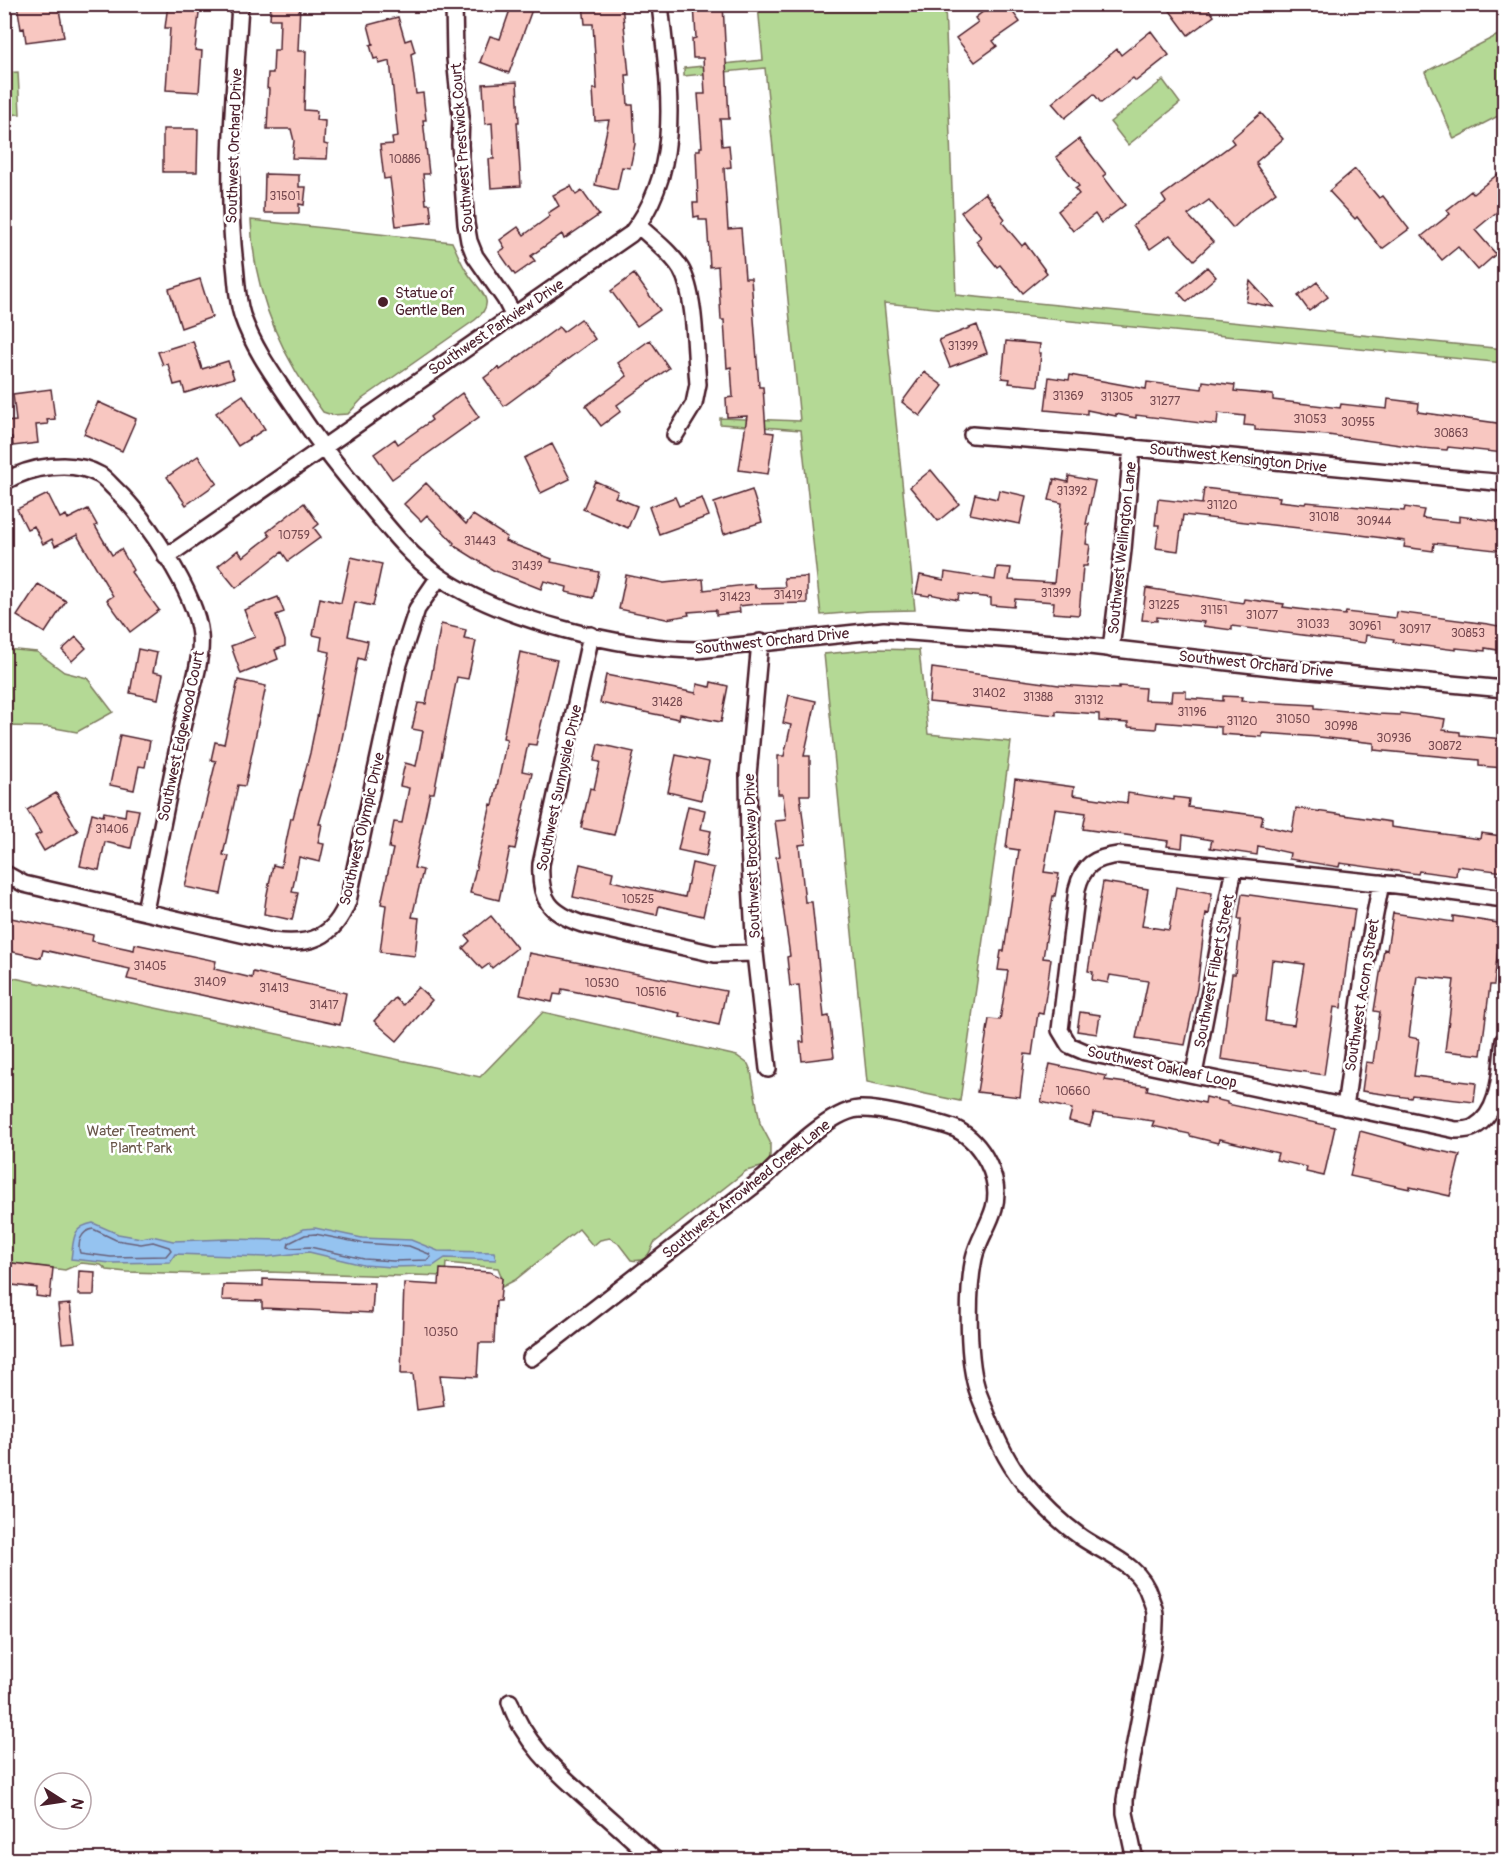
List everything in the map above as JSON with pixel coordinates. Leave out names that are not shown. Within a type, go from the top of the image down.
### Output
[{"type":"street","name":"Southwest Orchard Drive","points":[[240,4],[230,165],[232,241],[242,315],[263,358],[323,447],[392,532],[415,557],[439,577],[489,604],[516,614],[591,635],[672,650],[697,650],[884,630],[1112,649],[1280,668],[1504,688]]},
{"type":"street","name":"Southwest Prestwick Court","points":[[454,4],[455,58],[461,116],[460,145],[469,241],[475,256],[505,299],[513,315]]},
{"type":"street","name":"Southwest Parkview Drive","points":[[166,557],[631,234],[639,225],[655,194],[665,166],[669,138],[667,73],[660,4]]},
{"type":"street","points":[[639,225],[682,270],[691,302],[697,396],[675,435]]},
{"type":"street","name":"Southwest Kensington Drive","points":[[972,435],[1132,447],[1329,468],[1504,483]]},
{"type":"street","name":"Southwest Wellington Lane","points":[[1112,649],[1132,447]]},
{"type":"street","name":"Southwest Edgewood Court","points":[[4,482],[14,476],[62,466],[77,467],[101,475],[126,500],[166,557],[193,603],[201,648],[182,726],[145,911]]},
{"type":"street","name":"Southwest Olympic Drive","points":[[4,873],[24,884],[45,890],[272,941],[292,944],[324,935],[343,914],[348,901],[399,664],[417,609],[439,577]]},
{"type":"street","name":"Southwest Sunnyside Drive","points":[[591,635],[541,864],[540,879],[544,894],[552,908],[564,918],[582,924],[715,954],[755,953]]},
{"type":"street","name":"Southwest Brockway Drive","points":[[760,642],[748,775],[749,847],[755,953],[768,1069]]},
{"type":"street","name":"Southwest Oakleaf Loop","points":[[1504,899],[1118,855],[1101,857],[1088,865],[1080,876],[1060,1030],[1069,1045],[1086,1052],[1456,1130],[1472,1129],[1484,1120],[1492,1109],[1504,1040]]},
{"type":"street","name":"Southwest Filbert Street","points":[[1194,1074],[1234,868]]},
{"type":"street","name":"Southwest Acorn Street","points":[[1345,1107],[1364,971],[1381,884]]},
{"type":"street","name":"Southwest Arrowhead Creek Lane","points":[[531,1358],[765,1177],[793,1150],[845,1112],[858,1109],[888,1112],[940,1124],[957,1130],[974,1143],[993,1175],[995,1186],[995,1205],[977,1248],[971,1276],[969,1303],[971,1348],[978,1391],[999,1444],[1023,1482],[1054,1516],[1082,1537],[1127,1564],[1146,1584],[1155,1614],[1150,1661],[1125,1800],[1135,1860]]},
{"type":"street","points":[[510,1702],[514,1716],[532,1744],[556,1771],[656,1860]]},
{"type":"green space","points":[[758,5],[945,5],[956,295],[1504,349],[1504,363],[884,303],[915,610],[821,615],[801,430],[720,424],[720,418],[800,421],[765,68],[684,76],[684,68],[763,60]]},
{"type":"green space","points":[[1504,32],[1504,113],[1454,139],[1425,72]]},
{"type":"green space","points":[[18,72],[20,114],[5,115],[5,73]]},
{"type":"green space","points":[[1163,80],[1180,103],[1128,145],[1110,122]]},
{"type":"green space","points":[[251,220],[452,242],[465,269],[484,296],[486,307],[475,320],[362,399],[348,414],[332,415],[323,412],[294,368],[272,322],[257,272]]},
{"type":"green space","points":[[5,649],[37,652],[64,672],[87,678],[113,712],[77,732],[49,727],[5,726]]},
{"type":"green space","points":[[877,649],[919,650],[928,734],[1011,742],[960,1101],[867,1082],[824,654]]},
{"type":"green space","name":"Water Treatment Plant Park","points":[[5,976],[480,1077],[543,1012],[737,1056],[748,1064],[751,1071],[760,1123],[770,1142],[769,1163],[746,1171],[654,1243],[643,1259],[631,1260],[618,1243],[610,1238],[600,1240],[593,1246],[579,1229],[515,1280],[500,1288],[502,1278],[498,1268],[446,1263],[445,1276],[400,1276],[267,1272],[201,1274],[127,1272],[107,1270],[101,1265],[81,1263],[65,1270],[5,1262]]},
{"type":"water","points":[[93,1223],[118,1234],[141,1238],[152,1236],[173,1241],[281,1240],[304,1229],[315,1228],[362,1238],[411,1240],[438,1251],[494,1252],[496,1260],[445,1258],[433,1266],[392,1267],[363,1265],[309,1252],[266,1257],[175,1254],[170,1262],[111,1263],[71,1259],[73,1240],[77,1231]]},
{"type":"building","points":[[17,4],[58,4],[64,37],[26,42],[24,28],[21,29]]},
{"type":"building","points":[[168,4],[200,4],[195,50],[202,51],[199,92],[166,90],[170,28],[165,28]]},
{"type":"building","points":[[271,4],[300,4],[298,51],[306,51],[304,110],[317,111],[316,120],[325,121],[324,144],[328,145],[327,159],[292,158],[294,141],[291,129],[267,129],[268,73],[273,73],[274,50],[279,50],[280,19],[270,19]]},
{"type":"building","points":[[512,4],[534,4],[509,73],[480,62],[490,36],[500,39]]},
{"type":"building","points":[[583,4],[622,4],[629,75],[626,75],[628,105],[633,105],[635,144],[630,168],[622,167],[617,190],[595,185],[609,120],[595,121],[593,89],[597,89],[593,24],[585,24]]},
{"type":"building","points":[[694,4],[723,4],[729,119],[720,119],[722,146],[729,145],[731,167],[724,168],[728,229],[741,228],[745,278],[751,278],[759,387],[763,387],[766,432],[774,433],[768,474],[739,470],[747,416],[727,417],[726,398],[733,397],[731,367],[727,368],[724,320],[721,320],[718,266],[710,267],[707,220],[699,220],[699,216],[694,217],[693,203],[698,203],[696,150],[702,147],[698,94],[705,94],[703,58],[693,58],[692,39],[696,38]]},
{"type":"building","points":[[993,4],[1007,4],[1020,22],[993,41],[997,46],[975,62],[956,38],[978,22],[975,18]]},
{"type":"building","points":[[1165,4],[1205,4],[1214,16],[1188,35]]},
{"type":"building","points":[[398,17],[405,41],[411,39],[415,52],[411,54],[416,94],[423,93],[426,120],[423,120],[429,174],[423,174],[426,204],[430,204],[432,222],[396,226],[390,178],[384,179],[380,145],[393,144],[392,138],[398,137],[390,61],[379,64],[378,58],[374,59],[368,25]]},
{"type":"building","points":[[1151,31],[1169,55],[1136,81],[1133,78],[1101,103],[1094,94],[1065,118],[1052,103],[1117,49],[1121,55]]},
{"type":"building","points":[[517,82],[521,186],[491,188],[489,159],[494,159],[492,123],[485,124],[483,84]]},
{"type":"building","points":[[1261,113],[1283,139],[1256,162],[1276,192],[1233,228],[1209,200],[1188,215],[1213,242],[1194,260],[1170,235],[1150,249],[1133,225],[1166,202],[1162,196],[1234,143],[1231,139]]},
{"type":"building","points":[[163,129],[198,129],[197,172],[163,172]]},
{"type":"building","points":[[1079,139],[1106,174],[1103,176],[1125,205],[1101,223],[1095,214],[1073,231],[1058,211],[1079,194],[1075,189],[1079,186],[1056,157]]},
{"type":"building","points":[[1355,169],[1379,198],[1383,196],[1409,229],[1382,249],[1357,217],[1355,219],[1329,191]]},
{"type":"building","points":[[265,174],[299,175],[299,187],[306,187],[304,205],[299,204],[299,213],[264,213]]},
{"type":"building","points":[[1498,174],[1504,183],[1504,206],[1475,230],[1496,254],[1478,270],[1458,247],[1442,260],[1422,236],[1450,214],[1447,210],[1471,191],[1473,194]]},
{"type":"building","points":[[571,186],[576,195],[582,191],[599,215],[564,239],[562,234],[531,256],[535,261],[515,275],[499,252],[505,248],[500,240],[518,227],[524,235],[550,216],[548,213],[559,206],[553,195]]},
{"type":"building","points":[[985,193],[1005,219],[1002,222],[1022,246],[1025,243],[1047,273],[1023,293],[1000,265],[997,267],[976,241],[981,237],[961,212]]},
{"type":"building","points":[[1207,267],[1216,277],[1187,302],[1178,292]]},
{"type":"building","points":[[634,274],[660,310],[637,326],[611,291]]},
{"type":"building","points":[[200,279],[212,317],[181,328],[169,289]]},
{"type":"building","points":[[1250,281],[1274,307],[1246,302]]},
{"type":"building","points":[[1317,282],[1328,297],[1309,311],[1298,296]]},
{"type":"building","points":[[581,319],[595,339],[504,406],[484,378],[499,367],[500,370],[559,327],[563,332]]},
{"type":"building","points":[[977,325],[987,353],[950,367],[939,340]]},
{"type":"building","points":[[650,340],[669,368],[617,405],[621,411],[601,426],[586,406],[627,376],[618,363]]},
{"type":"building","points":[[193,341],[202,369],[228,361],[234,378],[185,393],[182,383],[174,385],[168,364],[163,365],[158,352]]},
{"type":"building","points":[[1006,341],[1040,344],[1038,386],[1009,383],[1010,379],[1002,378]]},
{"type":"building","points":[[924,372],[943,386],[920,416],[902,402]]},
{"type":"building","points":[[1070,375],[1146,389],[1147,382],[1202,389],[1203,381],[1235,385],[1234,391],[1273,395],[1273,400],[1340,408],[1341,404],[1387,409],[1388,399],[1419,403],[1418,412],[1504,424],[1504,453],[1448,447],[1447,450],[1422,448],[1328,435],[1255,430],[1255,426],[1244,425],[1245,416],[1218,413],[1217,425],[1136,415],[1136,418],[1116,414],[1116,416],[1087,410],[1087,414],[1045,410],[1049,377],[1069,380]]},
{"type":"building","points":[[51,389],[55,419],[47,420],[48,424],[36,425],[38,443],[13,446],[12,437],[4,437],[4,422],[16,421],[13,394]]},
{"type":"building","points":[[462,393],[479,417],[392,479],[374,454],[395,439],[398,444],[432,420],[430,417]]},
{"type":"building","points":[[243,395],[265,429],[238,446],[216,413]]},
{"type":"building","points":[[98,402],[136,419],[122,451],[84,434]]},
{"type":"building","points":[[552,444],[570,479],[541,493],[524,458]]},
{"type":"building","points":[[198,456],[217,483],[186,505],[167,477]]},
{"type":"building","points":[[931,470],[959,504],[938,521],[910,487]]},
{"type":"building","points":[[1069,476],[1095,481],[1086,524],[1089,524],[1086,544],[1090,545],[1087,566],[1083,566],[1079,615],[1053,613],[1054,602],[1015,599],[1014,607],[991,605],[991,598],[959,594],[958,600],[930,594],[929,596],[916,594],[920,575],[944,580],[945,572],[995,580],[997,567],[1011,568],[1009,580],[1054,583],[1062,503],[1049,500],[1054,479],[1068,482]]},
{"type":"building","points":[[595,481],[618,491],[615,497],[637,506],[628,528],[583,509]]},
{"type":"building","points":[[426,483],[466,524],[473,515],[507,537],[505,541],[552,559],[551,562],[599,572],[593,598],[566,592],[567,587],[544,581],[541,589],[493,570],[453,545],[454,543],[427,515],[421,521],[404,504]]},
{"type":"building","points":[[1204,488],[1280,497],[1279,501],[1305,504],[1306,502],[1404,511],[1405,507],[1424,510],[1422,518],[1459,522],[1459,516],[1504,522],[1504,551],[1434,543],[1433,551],[1404,547],[1405,541],[1183,515],[1178,551],[1156,548],[1159,525],[1155,525],[1158,499],[1202,504]]},
{"type":"building","points":[[752,490],[762,522],[724,534],[714,503]]},
{"type":"building","points":[[999,490],[1026,496],[1020,524],[970,514],[975,494],[997,499]]},
{"type":"building","points":[[48,494],[60,518],[66,515],[68,519],[88,509],[112,555],[121,549],[133,570],[131,572],[159,610],[130,632],[107,600],[113,596],[77,535],[55,546],[52,539],[43,544],[34,526],[27,529],[17,509]]},
{"type":"building","points":[[675,497],[679,506],[702,498],[709,516],[659,534],[649,507]]},
{"type":"building","points":[[304,503],[319,524],[314,528],[321,537],[288,561],[282,552],[236,588],[218,566],[238,550],[243,557],[270,536],[267,532]]},
{"type":"building","points":[[351,557],[382,564],[373,606],[355,602],[348,636],[368,641],[364,660],[358,658],[338,759],[319,824],[322,824],[318,843],[324,844],[320,862],[299,857],[292,892],[298,893],[292,920],[264,914],[266,899],[273,865],[281,867],[291,818],[293,818],[310,753],[330,652],[320,650],[322,637],[313,635],[320,598],[341,603]]},
{"type":"building","points":[[626,575],[664,583],[703,579],[704,590],[754,584],[755,588],[785,587],[784,578],[807,577],[807,603],[739,606],[740,612],[716,615],[716,610],[688,612],[689,615],[666,619],[619,609]]},
{"type":"building","points":[[38,584],[66,601],[45,633],[17,616]]},
{"type":"building","points":[[1146,588],[1243,603],[1244,599],[1284,604],[1283,607],[1345,615],[1346,612],[1396,618],[1397,612],[1488,624],[1504,627],[1504,651],[1485,648],[1485,651],[1456,648],[1456,650],[1393,642],[1394,639],[1366,635],[1365,643],[1232,626],[1232,630],[1203,626],[1204,622],[1157,617],[1157,621],[1142,620]]},
{"type":"building","points":[[278,597],[284,612],[276,615],[285,646],[275,650],[278,659],[241,674],[231,646],[255,637],[244,610]]},
{"type":"building","points":[[441,624],[466,630],[464,639],[476,641],[468,679],[457,677],[434,793],[430,793],[414,868],[423,870],[412,917],[419,918],[415,956],[380,952],[386,905],[381,904],[393,849],[389,848],[394,822],[402,823],[409,788],[400,786],[405,763],[416,766],[423,731],[412,729],[418,703],[426,704]]},
{"type":"building","points":[[76,637],[86,648],[72,661],[62,650]]},
{"type":"building","points":[[138,649],[157,653],[153,672],[163,674],[158,699],[130,693]]},
{"type":"building","points":[[520,652],[557,660],[536,745],[528,744],[522,771],[532,773],[515,849],[510,848],[499,900],[470,893],[491,804],[493,805],[507,739],[503,738]]},
{"type":"building","points":[[932,668],[1059,685],[1119,689],[1119,686],[1145,688],[1144,700],[1171,701],[1172,691],[1186,691],[1186,698],[1223,701],[1223,696],[1242,697],[1241,701],[1315,705],[1315,708],[1377,714],[1400,715],[1400,713],[1445,719],[1443,730],[1460,732],[1460,735],[1504,739],[1504,768],[1479,766],[1479,760],[1374,750],[1374,743],[1262,733],[1262,737],[1221,734],[1221,727],[1157,722],[1156,729],[1128,727],[1128,723],[1099,721],[1099,714],[1056,711],[1056,715],[929,702]]},
{"type":"building","points":[[606,675],[696,693],[697,684],[710,687],[711,682],[728,686],[721,722],[680,714],[679,719],[600,703]]},
{"type":"building","points":[[238,680],[266,686],[245,786],[238,785],[223,855],[229,856],[221,894],[185,887],[216,761],[211,760],[215,742],[224,744]]},
{"type":"building","points":[[789,695],[816,701],[804,756],[810,756],[810,795],[800,795],[806,844],[799,845],[805,902],[812,902],[824,1017],[829,1016],[834,1057],[802,1061],[800,1042],[804,1042],[799,985],[790,986],[787,957],[790,956],[776,857],[780,856],[775,821],[786,820],[783,794],[778,794],[778,756],[784,756],[791,725],[783,723]]},
{"type":"building","points":[[120,735],[150,741],[145,767],[139,766],[134,790],[110,785]]},
{"type":"building","points":[[598,744],[634,752],[614,835],[581,828],[590,788],[594,789],[600,762],[594,761]]},
{"type":"building","points":[[676,755],[709,762],[701,800],[668,792]]},
{"type":"building","points":[[1015,779],[1074,787],[1073,795],[1127,803],[1128,793],[1174,800],[1174,797],[1189,799],[1188,807],[1263,816],[1261,825],[1292,832],[1296,808],[1391,822],[1391,827],[1480,839],[1481,833],[1501,836],[1499,851],[1504,851],[1504,872],[1457,866],[1456,876],[1419,871],[1418,874],[1340,863],[1339,867],[1289,859],[1290,853],[1258,846],[1257,855],[1210,848],[1212,840],[1183,835],[1182,848],[1167,846],[1168,841],[1083,829],[1086,813],[1055,809],[1044,872],[1059,874],[1043,958],[1051,959],[1047,988],[1043,1014],[1038,1013],[1032,1055],[1025,1054],[1020,1097],[977,1092],[989,1019],[1000,1020],[1008,971],[998,970],[1001,951],[1004,951],[1019,850],[1006,848]]},
{"type":"building","points":[[56,793],[78,831],[44,851],[35,836],[41,833],[27,810]]},
{"type":"building","points":[[688,806],[705,810],[701,829],[711,831],[706,856],[678,850]]},
{"type":"building","points":[[126,808],[139,810],[131,848],[105,842],[99,870],[80,866],[92,813],[103,816],[104,812],[125,816]]},
{"type":"building","points":[[692,863],[714,868],[703,916],[659,906],[657,915],[573,897],[580,864],[613,872],[611,881],[685,897]]},
{"type":"building","points":[[1103,882],[1148,889],[1142,926],[1169,930],[1176,887],[1212,893],[1209,914],[1206,913],[1197,988],[1185,1045],[1136,1038],[1148,981],[1110,975],[1108,983],[1092,980],[1093,972],[1088,971]]},
{"type":"building","points":[[1242,894],[1355,909],[1341,1008],[1334,1007],[1324,1075],[1221,1059],[1232,974],[1235,974],[1241,919],[1238,919]],"holes":[[[1272,960],[1304,964],[1294,1025],[1265,1021]]]},
{"type":"building","points":[[1393,913],[1453,922],[1453,916],[1504,924],[1502,949],[1498,948],[1494,985],[1490,985],[1481,1055],[1445,1051],[1454,980],[1417,976],[1409,1037],[1419,1039],[1414,1076],[1476,1083],[1474,1102],[1412,1095],[1411,1098],[1362,1091],[1366,1062],[1373,1063],[1380,1012],[1374,1011],[1384,949],[1387,950]]},
{"type":"building","points":[[491,916],[517,948],[492,968],[489,964],[482,969],[463,948],[470,941],[466,936]]},
{"type":"building","points":[[11,918],[93,935],[92,941],[134,950],[135,944],[216,961],[214,969],[252,978],[253,972],[346,993],[340,1025],[127,979],[130,969],[43,950],[41,958],[4,950]]},
{"type":"building","points":[[529,953],[726,991],[719,1025],[679,1016],[680,1013],[562,989],[561,995],[554,994],[552,1002],[520,995]]},
{"type":"building","points":[[418,987],[432,1000],[397,1041],[374,1021],[395,998],[403,1005]]},
{"type":"building","points":[[1080,1012],[1100,1015],[1097,1034],[1077,1031]]},
{"type":"building","points":[[1050,1064],[1106,1076],[1105,1080],[1148,1086],[1147,1090],[1205,1103],[1206,1097],[1227,1102],[1227,1104],[1335,1127],[1324,1176],[1306,1172],[1307,1167],[1276,1160],[1278,1153],[1219,1139],[1218,1143],[1190,1136],[1190,1134],[1152,1126],[1154,1121],[1094,1113],[1090,1126],[1069,1121],[1072,1109],[1041,1102]]},
{"type":"building","points":[[1360,1131],[1430,1150],[1460,1155],[1450,1196],[1350,1176]]},
{"type":"building","points":[[4,1262],[53,1268],[50,1298],[36,1296],[37,1288],[4,1284]]},
{"type":"building","points":[[440,1269],[490,1272],[502,1278],[500,1301],[496,1301],[494,1343],[479,1343],[477,1377],[440,1375],[444,1406],[417,1410],[413,1374],[401,1374],[404,1283],[439,1285]]},
{"type":"building","points":[[79,1271],[95,1272],[94,1295],[78,1295]]},
{"type":"building","points":[[263,1279],[374,1283],[372,1313],[262,1308],[262,1301],[222,1300],[223,1285],[263,1286]]},
{"type":"building","points":[[70,1304],[75,1342],[62,1343],[58,1305]]},
{"type":"waterway","points":[[4,1858],[8,1860]]},
{"type":"place","name":"Statue of Gentle Ben","points":[[383,302]]}]
